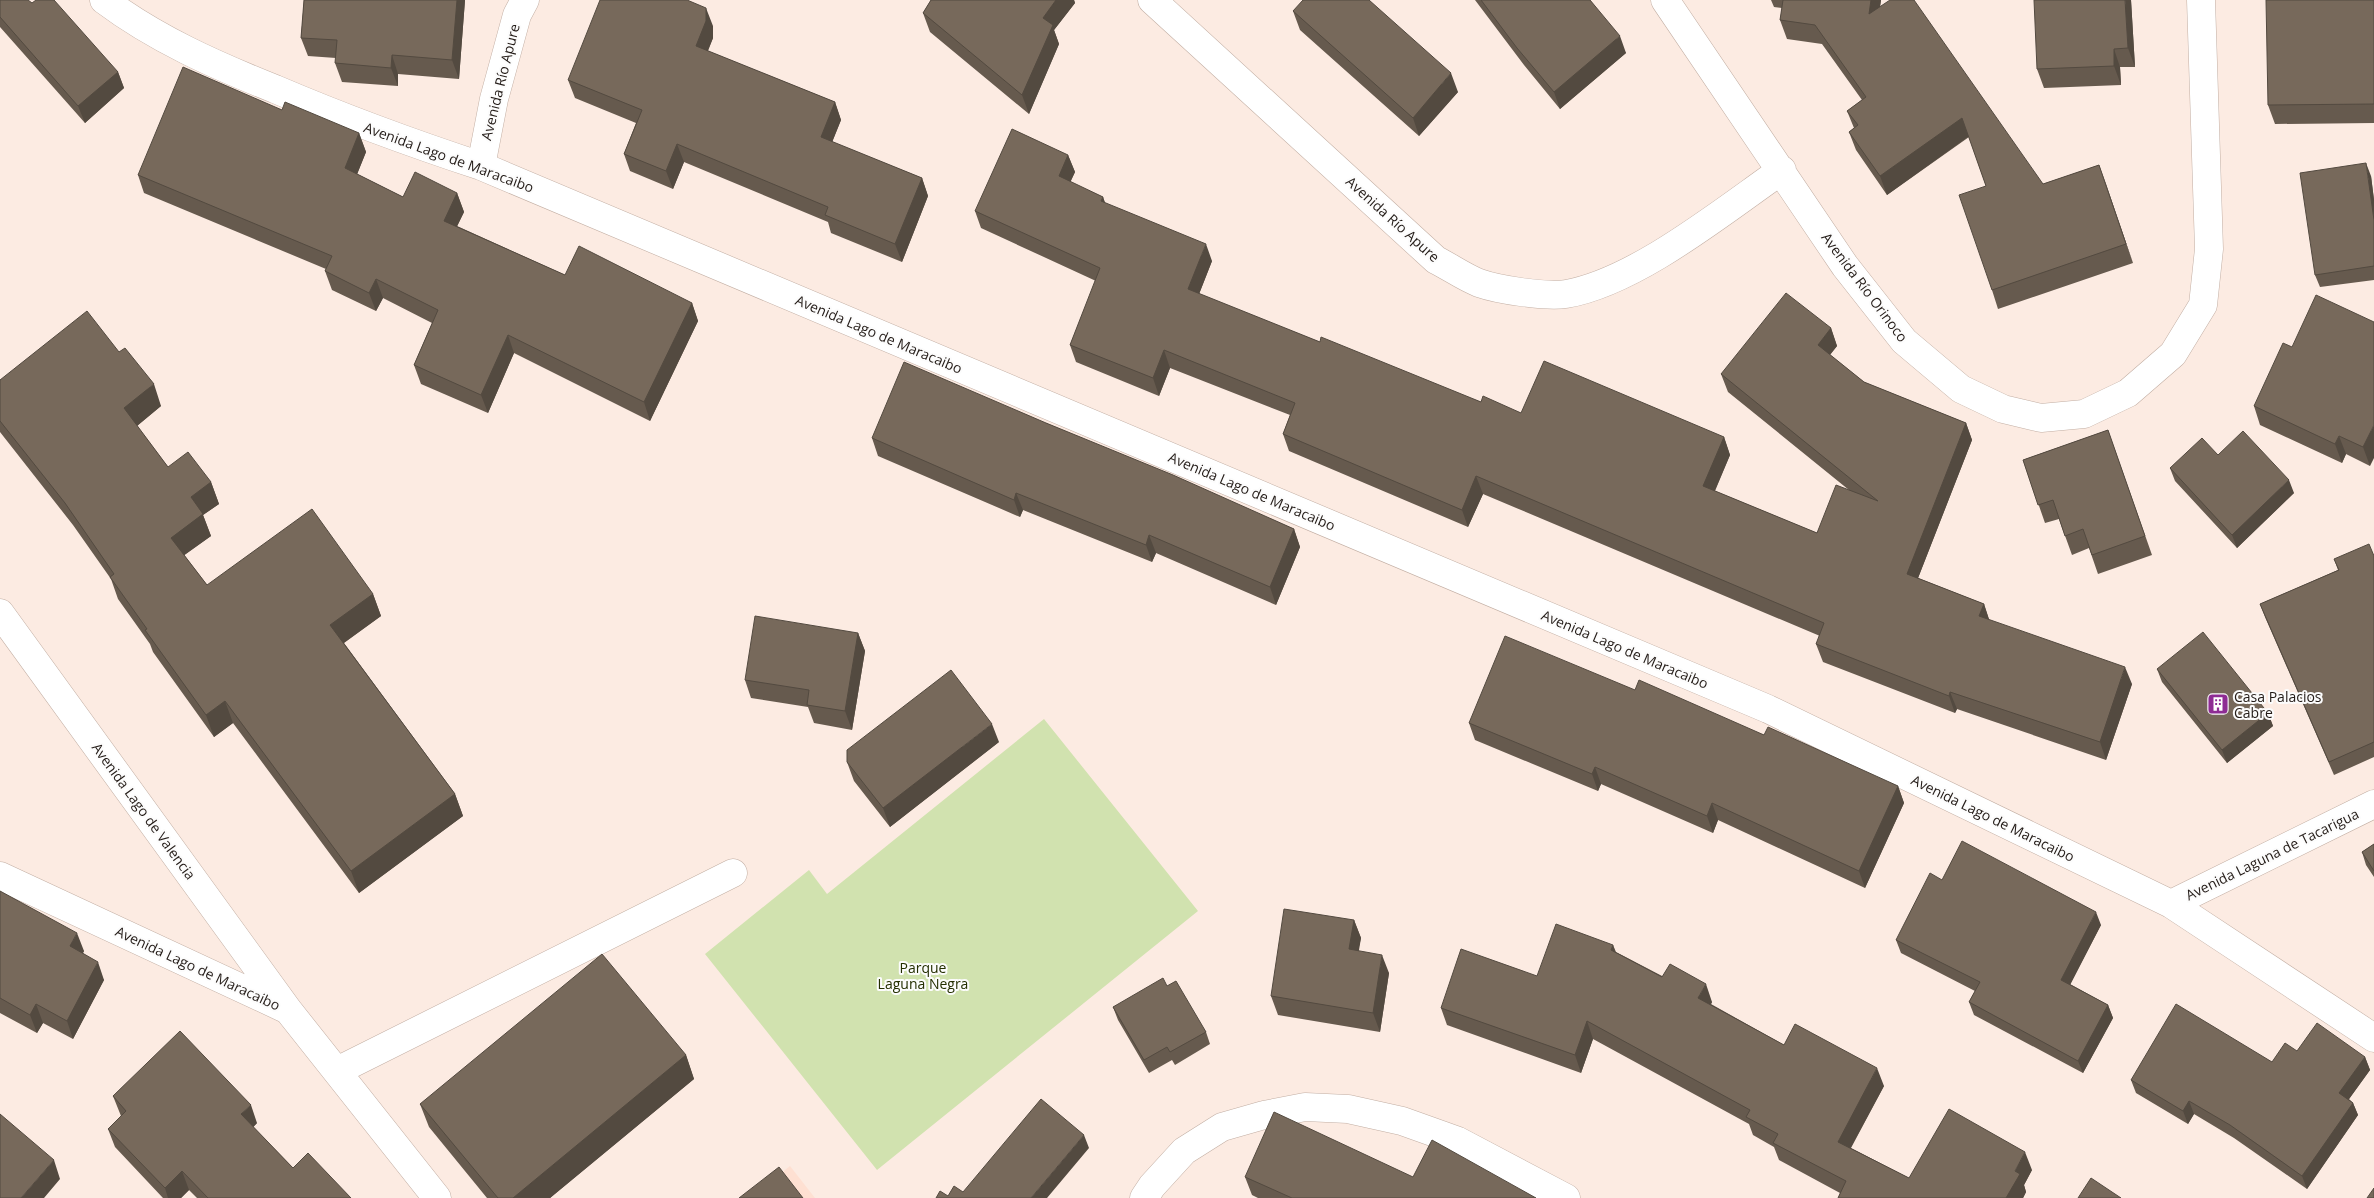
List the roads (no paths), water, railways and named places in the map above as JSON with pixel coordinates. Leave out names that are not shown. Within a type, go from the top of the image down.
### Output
[{"type":"street","name":"Avenida Lago de Maracaibo","points":[[104,0],[176,46],[192,54],[370,129],[481,166],[1768,709],[2171,904],[2374,1038]]},
{"type":"street","name":"Avenida Río Apure","points":[[481,166],[494,99],[517,15],[525,0]]},
{"type":"street","name":"Avenida Río Apure","points":[[1152,0],[1436,260],[1479,283],[1522,292],[1565,294],[1616,278],[1695,231],[1782,170]]},
{"type":"street","name":"Avenida Río Orinoco","points":[[1665,0],[1782,170],[1845,266],[1904,341],[1962,389],[2003,409],[2041,418],[2084,414],[2128,394],[2173,354],[2203,305],[2209,249],[2201,0]]},
{"type":"street","name":"Avenida Lago de Valencia","points":[[0,613],[288,1010]]},
{"type":"street","name":"Avenida Laguna de Tacarigua","points":[[2171,904],[2374,804]]},
{"type":"street","points":[[337,1071],[733,873]]},
{"type":"street","name":"Avenida Lago de Maracaibo","points":[[0,876],[288,1010],[437,1198]]},
{"type":"street","points":[[1144,1198],[1152,1186],[1184,1151],[1222,1128],[1264,1115],[1305,1107],[1348,1109],[1402,1121],[1458,1141],[1566,1198]]},
{"type":"place","name":"Casa Palacios Cabre","points":[[2218,704]]},
{"type":"park label","name":"Parque Laguna Negra","points":[[923,976]]}]
